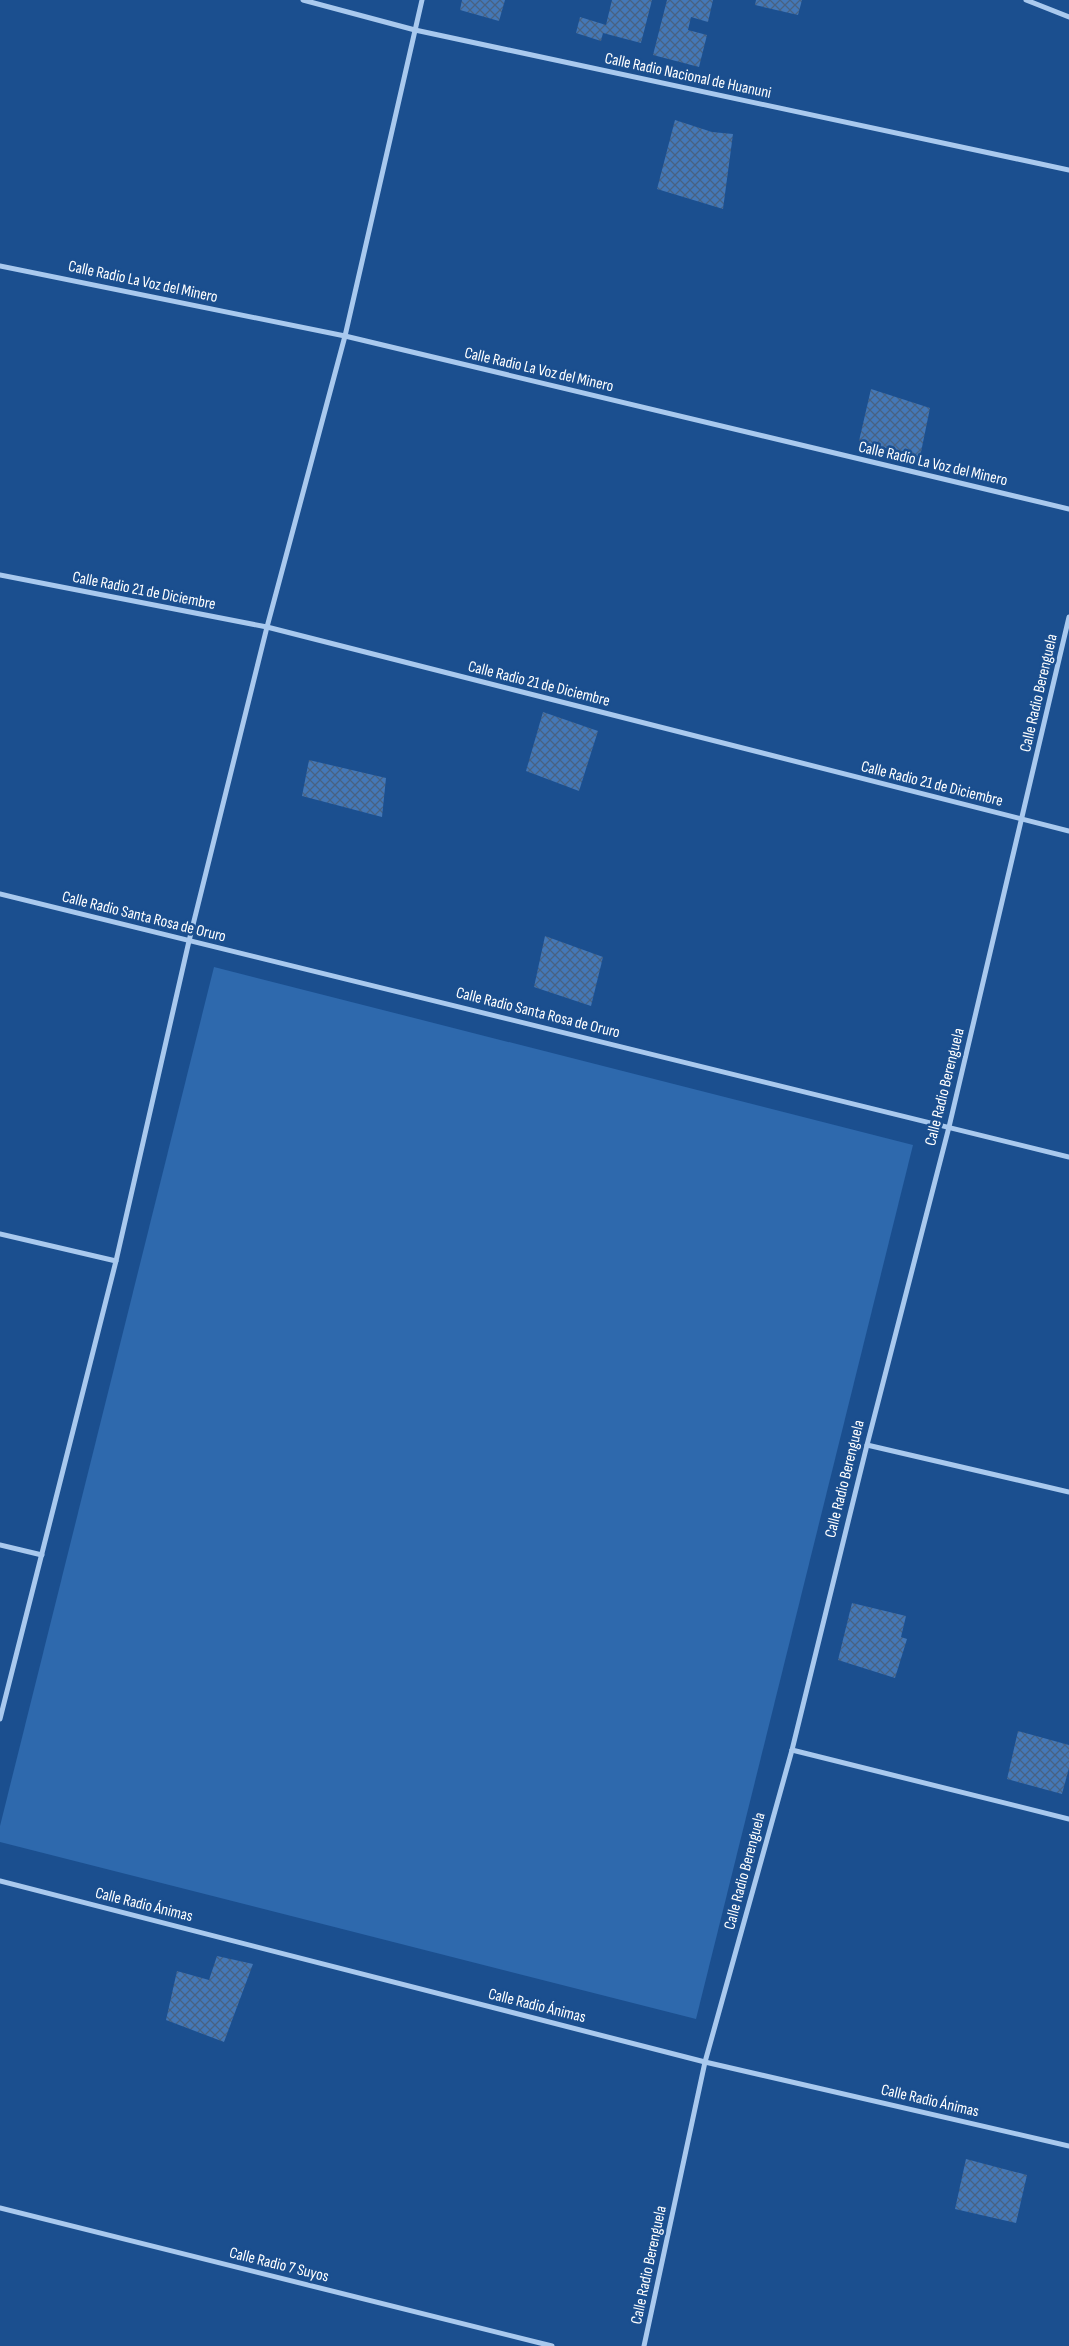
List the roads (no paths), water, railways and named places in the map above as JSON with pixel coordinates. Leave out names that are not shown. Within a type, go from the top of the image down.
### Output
[{"type":"street","name":"Calle Radio Nacional de Huanuni","points":[[303,0],[415,30],[1069,170]]},
{"type":"street","points":[[0,1719],[116,1261],[189,941],[267,627],[345,336],[422,0]]},
{"type":"street","points":[[1026,0],[1069,17]]},
{"type":"street","name":"Calle Radio La Voz del Minero","points":[[0,266],[345,336],[1069,509]]},
{"type":"street","name":"Calle Radio 21 de Diciembre","points":[[0,575],[267,627],[1069,831]]},
{"type":"street","name":"Calle Radio Berenguela","points":[[644,2346],[705,2062],[792,1750],[866,1445],[949,1126],[1069,617]]},
{"type":"street","name":"Calle Radio Santa Rosa de Oruro","points":[[0,894],[1069,1157]]},
{"type":"street","points":[[0,1234],[116,1261]]},
{"type":"street","points":[[866,1445],[1069,1492]]},
{"type":"street","points":[[0,1545],[42,1555]]},
{"type":"street","points":[[792,1750],[1069,1819]]},
{"type":"street","name":"Calle Radio Ánimas","points":[[0,1881],[705,2062],[1069,2146]]},
{"type":"street","name":"Calle Radio 7 Suyos","points":[[0,2208],[552,2346]]}]
